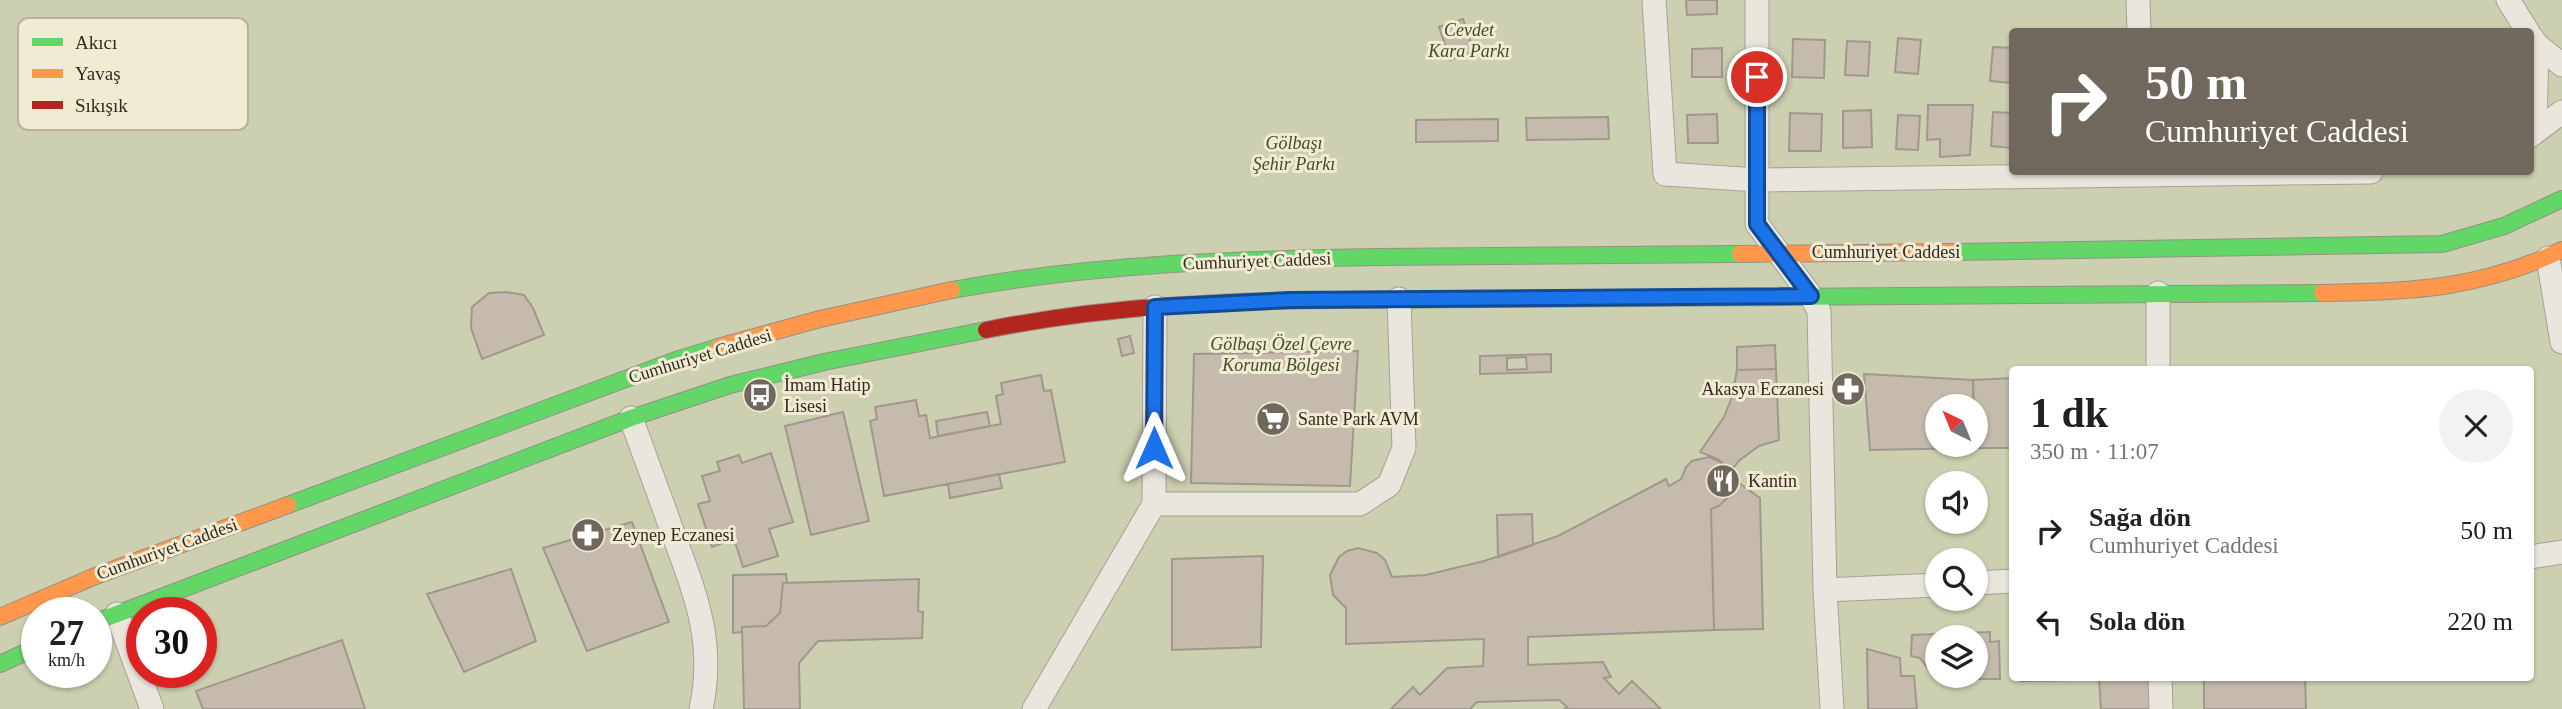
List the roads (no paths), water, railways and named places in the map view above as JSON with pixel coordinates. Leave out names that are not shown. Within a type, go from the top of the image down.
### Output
[{"type":"main road","name":"Cumhuriyet Caddesi","points":[[0,617],[93,577],[644,371],[746,340],[892,303],[1057,274],[1208,262],[1365,257],[2223,249],[2442,244],[2514,224],[2562,199]]},
{"type":"main road","name":"Cumhuriyet Caddesi","points":[[112,616],[631,418],[730,385],[824,362],[1035,320],[1155,307],[1290,300],[2387,292],[2437,289],[2490,278],[2555,254]]},
{"type":"main road","points":[[0,664],[21,654]]},
{"type":"street","points":[[1654,0],[1665,174],[1758,180],[2033,175]]},
{"type":"street","points":[[1757,0],[1757,224],[1811,296],[1819,311],[1825,590],[1832,709]]},
{"type":"street","points":[[2138,0],[2139,28]]},
{"type":"street","points":[[2508,0],[2526,28]]},
{"type":"street","points":[[2534,39],[2562,65]]},
{"type":"street","points":[[2534,133],[2562,112]]},
{"type":"street","points":[[2555,254],[2562,342]]},
{"type":"street","points":[[2158,293],[2158,366]]},
{"type":"street","points":[[1154,504],[1360,505],[1389,485],[1404,448],[1399,299]]},
{"type":"street","points":[[1034,709],[1154,504],[1155,307]]},
{"type":"street","points":[[631,418],[701,611],[707,663],[706,689],[701,709]]},
{"type":"street","points":[[2534,556],[2562,552]]},
{"type":"street","points":[[1988,582],[2009,581]]},
{"type":"street","points":[[1825,590],[1925,586]]},
{"type":"street","points":[[112,628],[152,709]]},
{"type":"street","points":[[2160,681],[2161,709]]},
{"type":"place","name":"Akasya Eczanesi","points":[[1848,389]]},
{"type":"place","name":"İmam Hatip Lisesi","points":[[760,395]]},
{"type":"place","name":"Sante Park AVM","points":[[1273,419]]},
{"type":"place","name":"Kantin","points":[[1723,481]]},
{"type":"place","name":"Zeynep Eczanesi","points":[[588,535]]},
{"type":"park label","name":"Cevdet Kara Parkı","points":[[1469,40]]},
{"type":"park label","name":"Gölbaşı Şehir Parkı","points":[[1294,153]]},
{"type":"park label","name":"Gölbaşı Özel Çevre Koruma Bölgesi","points":[[1281,354]]}]
